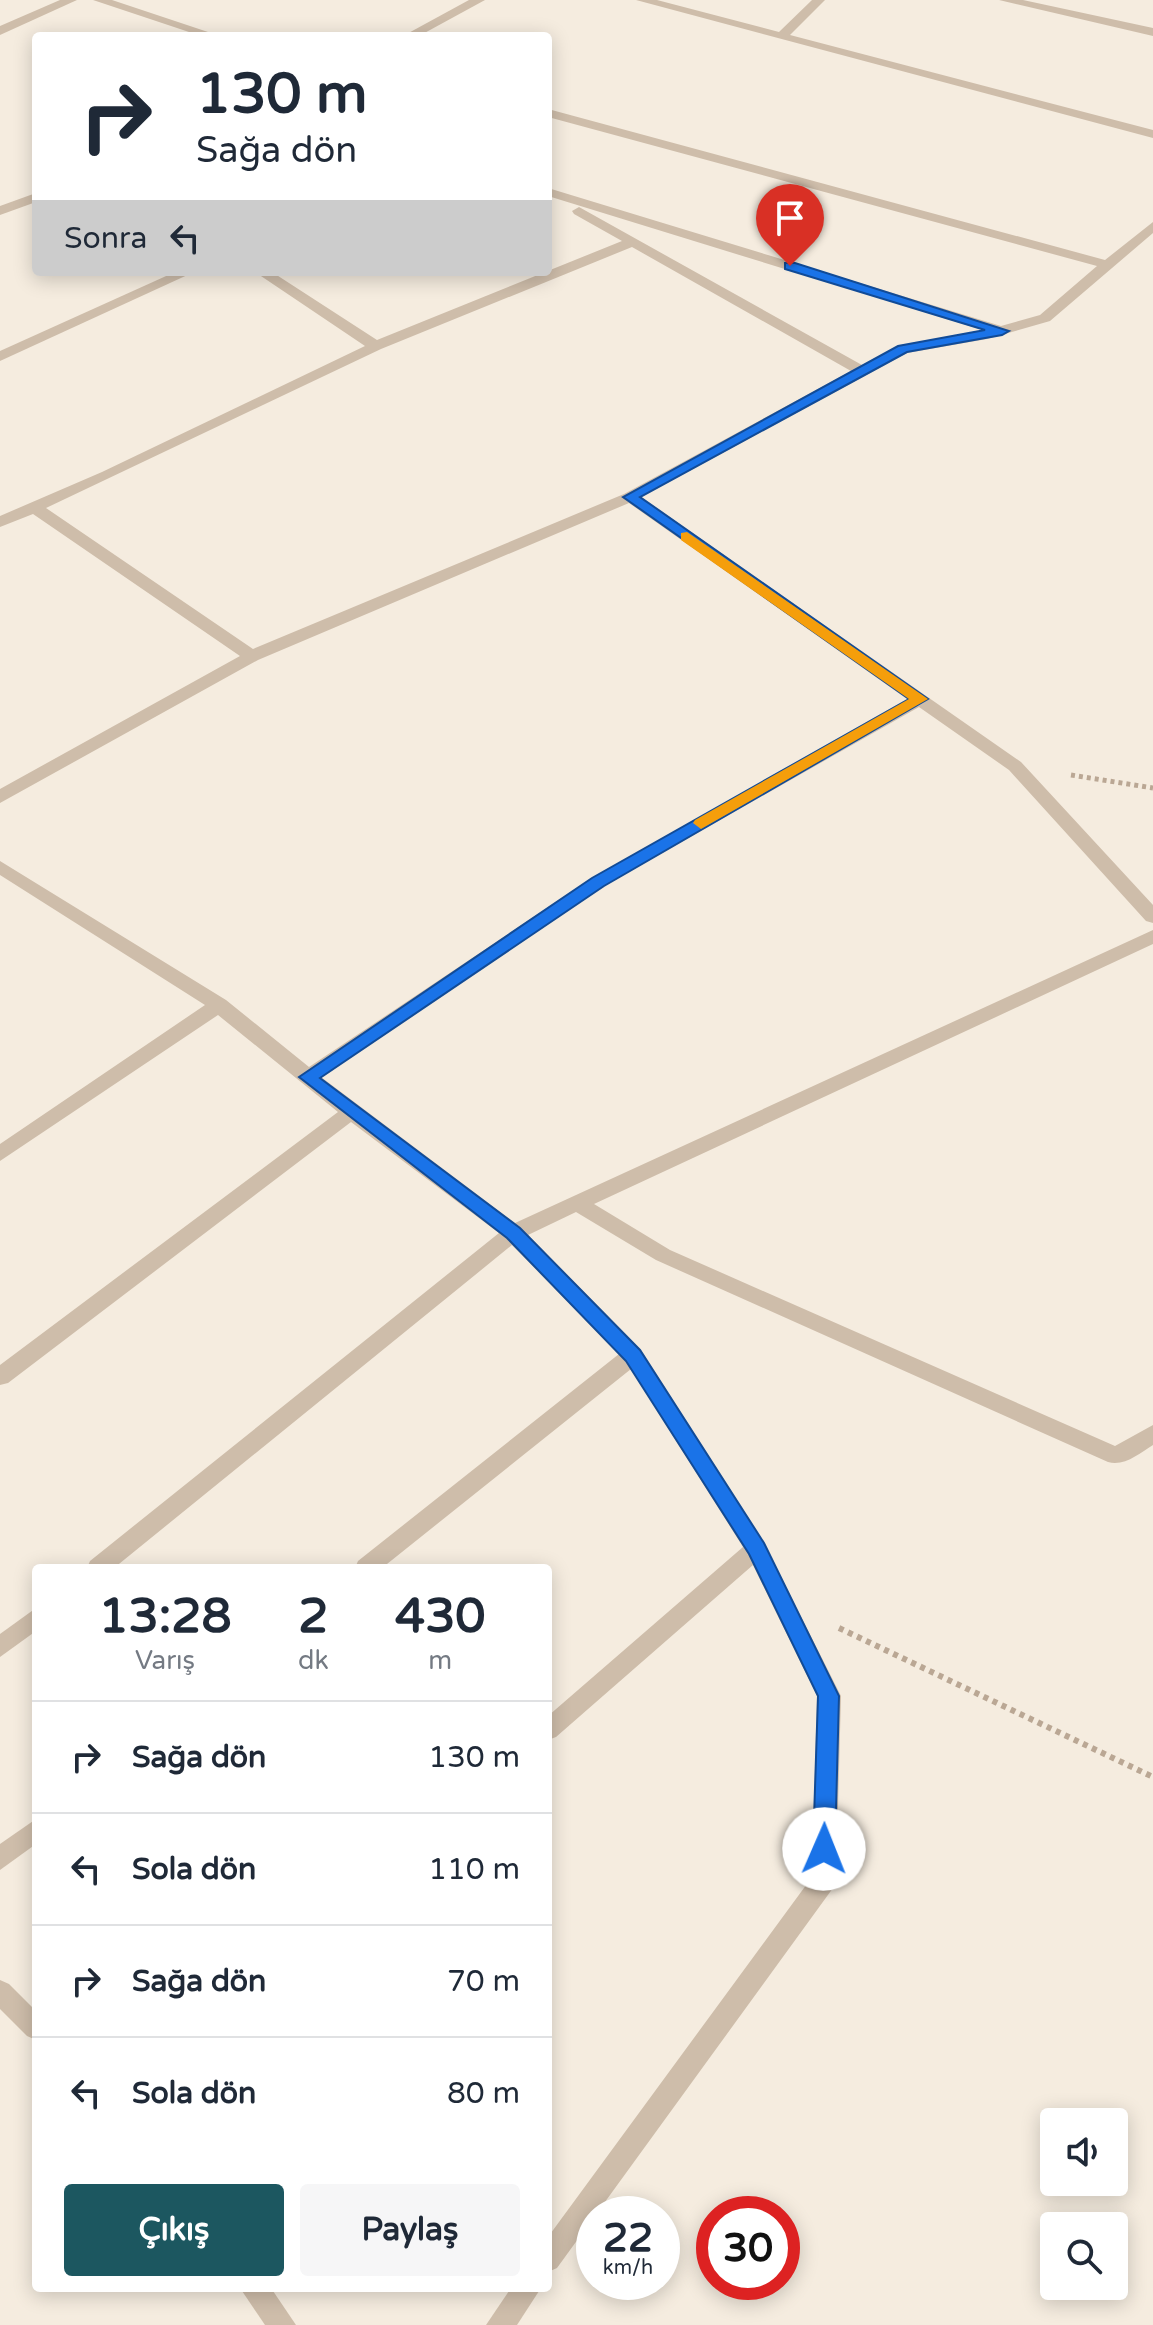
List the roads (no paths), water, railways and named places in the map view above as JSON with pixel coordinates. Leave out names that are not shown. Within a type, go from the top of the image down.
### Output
[{"type":"street","points":[[0,31],[71,0]]},
{"type":"street","points":[[99,0],[201,32]]},
{"type":"street","points":[[417,32],[479,0]]},
{"type":"street","points":[[642,0],[1153,134]]},
{"type":"street","points":[[781,37],[819,0]]},
{"type":"street","points":[[1005,0],[1153,32]]},
{"type":"street","points":[[1063,14],[1074,0]]},
{"type":"street","points":[[552,114],[1108,265]]},
{"type":"street","points":[[552,193],[1002,331]]},
{"type":"street","points":[[552,194],[860,370]]},
{"type":"street","points":[[0,211],[32,199]]},
{"type":"street","points":[[0,797],[252,656],[630,497],[903,349],[1002,331],[1045,318],[1153,226]]},
{"type":"street","points":[[552,274],[634,241]]},
{"type":"street","points":[[0,357],[178,276]]},
{"type":"street","points":[[268,276],[376,346]]},
{"type":"street","points":[[0,522],[376,346],[548,276]]},
{"type":"street","points":[[630,497],[1015,766],[1153,917]]},
{"type":"street","points":[[35,508],[252,656]]},
{"type":"street","points":[[308,1077],[598,882],[920,699]]},
{"type":"street","points":[[0,867],[219,1005],[351,1112],[513,1233],[633,1355],[756,1549],[829,1696],[824,1880],[552,2254]]},
{"type":"street","points":[[103,1564],[513,1233],[1153,936]]},
{"type":"street","points":[[0,1154],[219,1005]]},
{"type":"street","points":[[0,1377],[351,1112]]},
{"type":"street","points":[[577,1203],[663,1255],[1116,1456],[1153,1434]]},
{"type":"street","points":[[371,1564],[633,1355]]},
{"type":"street","points":[[552,1727],[756,1549]]},
{"type":"street","points":[[0,1647],[32,1621]]},
{"type":"street","points":[[0,1859],[32,1833]]},
{"type":"street","points":[[0,1992],[32,2024]]},
{"type":"street","points":[[257,2292],[282,2325]]},
{"type":"street","points":[[500,2325],[524,2292]]}]
